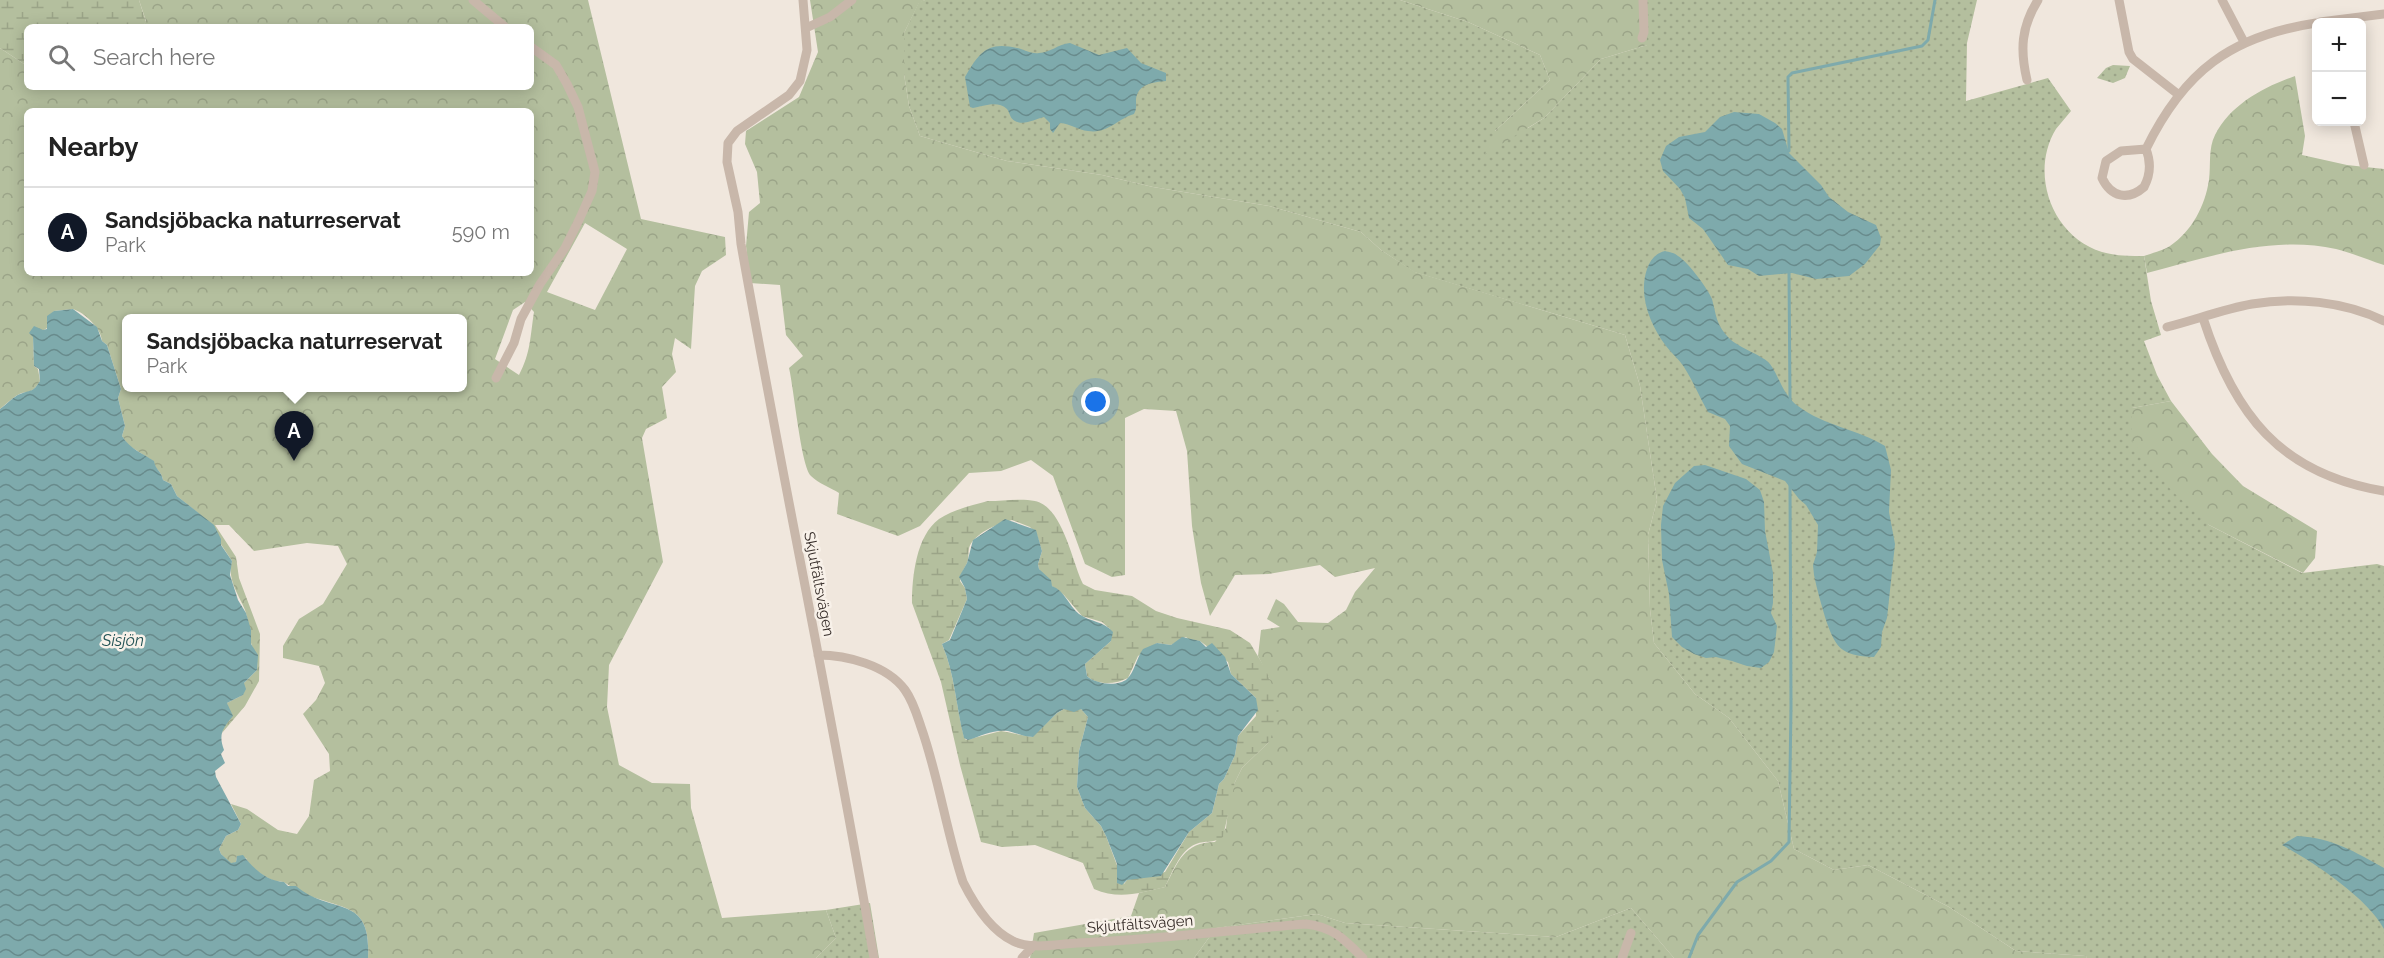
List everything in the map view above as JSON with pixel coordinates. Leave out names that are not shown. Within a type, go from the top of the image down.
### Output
[{"type":"street","points":[[473,0],[501,24]]},
{"type":"street","name":"Skjutfältsvägen","points":[[803,0],[807,50],[800,81],[782,101],[736,130],[726,150],[738,212],[746,275],[818,655],[850,660],[879,669],[904,688],[913,704],[925,740],[963,882],[970,897],[999,933],[1014,942],[1034,945],[1146,940],[1306,924],[1326,927],[1333,931],[1363,958]]},
{"type":"street","points":[[806,28],[830,17],[852,0]]},
{"type":"street","points":[[1642,38],[1644,32],[1643,0]]},
{"type":"street","points":[[2027,80],[2021,49],[2029,15],[2038,0]]},
{"type":"street","points":[[2119,0],[2129,52],[2133,59],[2179,95]]},
{"type":"street","points":[[2222,0],[2244,42]]},
{"type":"street","points":[[2358,18],[2384,14]]},
{"type":"street","points":[[2146,149],[2168,109],[2211,63],[2244,42],[2270,32],[2312,24]]},
{"type":"street","points":[[496,378],[514,343],[521,319],[565,248],[579,220],[592,191],[595,172],[578,107],[567,84],[556,65],[534,49]]},
{"type":"street","points":[[2355,126],[2364,165]]},
{"type":"street","points":[[2146,149],[2150,159],[2150,169],[2145,187],[2131,196],[2121,196],[2111,192],[2102,178],[2106,161],[2121,151],[2146,149]]},
{"type":"street","points":[[2167,327],[2250,304],[2277,301],[2314,302],[2345,307],[2384,321]]},
{"type":"street","points":[[2203,318],[2218,362],[2230,387],[2246,413],[2267,436],[2288,454],[2315,470],[2338,480],[2384,490]]},
{"type":"street","points":[[818,655],[874,958]]},
{"type":"street","points":[[1622,958],[1631,933]]},
{"type":"street","points":[[1022,958],[1034,945]]},
{"type":"green space","points":[[0,0],[139,0],[146,22],[144,24],[24,24],[24,64],[0,48]]},
{"type":"green space","points":[[139,0],[588,0],[641,219],[725,237],[726,255],[702,271],[695,286],[691,349],[675,338],[672,354],[676,372],[662,387],[667,418],[646,429],[642,438],[663,562],[609,665],[607,707],[619,765],[652,783],[690,784],[691,808],[722,918],[826,910],[836,938],[816,958],[368,958],[365,928],[361,919],[354,912],[304,894],[283,882],[270,879],[254,868],[246,858],[237,856],[236,862],[231,864],[221,854],[219,849],[226,836],[238,830],[241,824],[231,804],[247,809],[278,830],[297,834],[309,816],[314,780],[330,771],[329,754],[303,714],[316,700],[325,683],[319,666],[283,658],[283,646],[299,619],[323,604],[347,564],[338,546],[307,543],[254,551],[229,525],[215,525],[236,557],[239,578],[260,634],[259,681],[245,706],[222,733],[224,724],[230,720],[227,703],[243,695],[244,683],[257,670],[257,658],[251,643],[245,610],[232,580],[232,561],[203,517],[177,496],[171,484],[163,480],[153,461],[128,445],[122,436],[125,426],[118,398],[121,389],[107,345],[102,341],[99,331],[92,322],[73,309],[54,311],[47,328],[33,337],[34,366],[38,369],[40,381],[31,391],[16,396],[0,409],[0,48],[24,64],[24,90],[534,90],[534,24],[144,24],[146,21]],"holes":[[[585,223],[627,249],[595,310],[547,292]],[[525,302],[534,312],[528,352],[519,375],[495,359],[513,310]]]},
{"type":"green space","points":[[810,0],[925,0],[919,3],[904,33],[904,74],[909,106],[920,136],[1007,161],[1102,175],[1153,187],[1269,206],[1361,232],[1381,250],[1415,272],[1625,335],[1640,386],[1657,500],[1648,535],[1650,609],[1654,643],[1695,694],[1729,718],[1778,781],[1794,849],[1834,870],[1868,865],[1949,907],[2016,951],[2086,956],[2087,958],[1674,958],[1631,908],[1556,937],[1345,923],[1317,914],[1216,928],[1194,958],[1030,958],[1034,933],[1131,916],[1139,893],[1165,887],[1183,855],[1196,846],[1215,842],[1226,828],[1229,801],[1242,768],[1269,742],[1270,680],[1258,656],[1261,630],[1280,627],[1267,619],[1276,599],[1284,604],[1298,622],[1328,623],[1346,610],[1355,592],[1375,568],[1335,577],[1320,565],[1269,574],[1235,575],[1210,616],[1201,583],[1192,526],[1187,451],[1176,411],[1144,409],[1125,418],[1125,575],[1112,577],[1085,564],[1053,476],[1031,460],[1001,471],[969,473],[920,526],[898,536],[837,514],[839,493],[811,476],[804,458],[789,368],[803,356],[786,335],[780,285],[750,283],[746,246],[749,212],[760,203],[757,172],[745,144],[746,131],[799,97],[818,52]]},
{"type":"green space","points":[[925,0],[1400,0],[1468,22],[1540,55],[1550,80],[1495,131],[1528,128],[1544,118],[1601,59],[1647,45],[1647,0],[1977,0],[1967,43],[1966,101],[2048,78],[2071,111],[2056,129],[2048,146],[2045,165],[2050,201],[2058,218],[2070,233],[2085,244],[2102,252],[2123,256],[2144,256],[2151,301],[2161,335],[2144,341],[2157,375],[2171,401],[2132,408],[2209,525],[2302,573],[2377,564],[2384,566],[2384,958],[2087,958],[2086,956],[2016,951],[1949,907],[1868,865],[1834,870],[1794,849],[1778,781],[1729,718],[1695,694],[1654,643],[1650,609],[1648,535],[1657,500],[1640,386],[1625,335],[1414,272],[1381,250],[1361,232],[1269,206],[1153,187],[1102,175],[1007,161],[920,136],[909,106],[904,74],[904,33],[919,2]]},
{"type":"green space","points":[[1400,0],[1647,0],[1647,45],[1601,59],[1544,118],[1485,154],[1495,131],[1550,80],[1540,55],[1468,22]]},
{"type":"green space","points":[[2113,65],[2130,66],[2125,78],[2113,83],[2097,78],[2106,68]]},
{"type":"green space","points":[[2295,76],[2305,136],[2302,155],[2347,165],[2384,169],[2384,265],[2336,249],[2312,245],[2288,245],[2240,250],[2147,273],[2144,256],[2167,248],[2178,240],[2191,225],[2201,208],[2209,180],[2211,146],[2222,124],[2249,98]]},
{"type":"green space","points":[[2171,401],[2212,454],[2243,486],[2317,531],[2315,558],[2303,573],[2209,525],[2171,490],[2132,441],[2132,408]]},
{"type":"green space","points":[[1024,500],[1045,505],[1060,524],[1083,584],[1095,590],[1132,596],[1156,611],[1177,618],[1230,630],[1250,643],[1265,668],[1279,701],[1278,720],[1269,742],[1242,768],[1235,782],[1223,837],[1200,843],[1185,851],[1165,887],[1121,895],[1103,892],[1094,889],[1083,863],[1035,845],[1002,847],[981,842],[941,682],[912,603],[917,558],[920,546],[931,526],[950,513],[988,501]],"holes":[[[1012,520],[1030,527],[1037,535],[1042,551],[1038,564],[1039,569],[1052,586],[1064,595],[1082,616],[1102,622],[1110,629],[1111,641],[1085,664],[1087,676],[1102,683],[1123,680],[1128,678],[1138,656],[1157,643],[1171,645],[1186,637],[1189,640],[1200,641],[1228,662],[1231,674],[1256,698],[1256,716],[1238,736],[1235,755],[1224,779],[1219,784],[1212,813],[1189,832],[1165,872],[1127,880],[1124,884],[1106,836],[1101,826],[1085,808],[1077,787],[1079,751],[1088,717],[1081,709],[1064,709],[1032,737],[1001,731],[966,740],[964,737],[950,667],[942,644],[949,640],[967,599],[965,588],[960,581],[968,561],[969,548],[981,533],[1000,524]]]},
{"type":"green space","points":[[870,903],[879,958],[816,958],[836,938],[826,910]]},
{"type":"green space","points":[[1631,908],[1674,958],[1194,958],[1216,928],[1317,914],[1345,923],[1556,937]]},
{"type":"water","points":[[1070,43],[1099,55],[1127,48],[1141,63],[1166,73],[1166,81],[1151,83],[1139,90],[1134,114],[1107,128],[1095,131],[1060,123],[1053,133],[1050,123],[1044,117],[1018,122],[1012,119],[1003,106],[990,104],[970,107],[965,77],[975,60],[986,50],[1000,46],[1039,53]]},
{"type":"water","points":[[1734,112],[1759,114],[1775,123],[1782,129],[1789,153],[1821,185],[1829,197],[1848,212],[1876,225],[1881,238],[1880,245],[1865,264],[1849,276],[1816,279],[1792,273],[1759,276],[1748,269],[1728,265],[1703,229],[1689,218],[1685,198],[1680,189],[1663,171],[1660,160],[1666,146],[1679,137],[1705,132],[1720,117]]},
{"type":"water","points":[[1665,251],[1677,255],[1692,270],[1712,299],[1722,330],[1731,340],[1770,364],[1793,402],[1808,413],[1864,435],[1885,446],[1891,470],[1889,512],[1895,544],[1887,618],[1882,632],[1881,647],[1874,657],[1846,652],[1840,648],[1832,636],[1814,575],[1818,525],[1806,505],[1785,481],[1742,464],[1729,446],[1730,426],[1725,419],[1708,412],[1684,367],[1655,329],[1645,299],[1645,279],[1652,260]]},
{"type":"water","name":"Sisjön","points":[[73,309],[97,327],[102,341],[107,345],[121,389],[118,398],[125,426],[122,436],[132,448],[154,461],[163,480],[171,484],[177,496],[214,525],[221,539],[221,545],[232,561],[230,575],[238,600],[246,613],[251,630],[251,644],[258,655],[257,670],[244,683],[246,689],[243,695],[227,703],[233,716],[222,735],[224,750],[221,754],[225,763],[215,771],[241,824],[238,830],[226,836],[219,849],[221,854],[231,863],[236,862],[237,856],[243,855],[256,869],[271,879],[284,882],[288,886],[296,886],[309,895],[347,908],[356,914],[363,923],[367,937],[368,958],[0,958],[0,409],[18,395],[34,389],[40,381],[39,369],[34,366],[33,337],[29,333],[34,326],[43,330],[47,329],[47,316],[54,311]]},
{"type":"water","points":[[1705,465],[1746,479],[1760,490],[1764,502],[1765,531],[1773,573],[1771,613],[1777,626],[1774,652],[1769,662],[1761,668],[1694,654],[1672,637],[1669,594],[1662,560],[1663,506],[1675,483],[1694,466]]},
{"type":"water","points":[[1005,519],[1036,530],[1042,551],[1038,564],[1039,569],[1079,614],[1113,632],[1111,641],[1085,664],[1087,676],[1091,679],[1107,684],[1123,681],[1132,673],[1143,649],[1157,643],[1171,645],[1182,637],[1200,641],[1206,647],[1212,643],[1225,657],[1231,674],[1256,698],[1258,710],[1238,736],[1235,755],[1224,779],[1219,784],[1212,813],[1189,832],[1161,876],[1127,880],[1122,885],[1117,883],[1117,864],[1106,836],[1101,826],[1085,808],[1077,787],[1079,751],[1088,717],[1081,709],[1074,712],[1064,709],[1057,713],[1033,737],[998,731],[968,740],[964,738],[953,679],[942,644],[950,640],[967,599],[965,588],[959,577],[967,563],[973,540]]},
{"type":"water","points":[[2297,836],[2333,843],[2384,868],[2384,929],[2366,905],[2353,893],[2323,870],[2282,845]]},
{"type":"waterway","points":[[1789,151],[1788,77],[1792,73],[1922,46],[1928,40],[1935,0]]},
{"type":"waterway","points":[[1789,272],[1790,400]]},
{"type":"waterway","points":[[1689,958],[1698,935],[1737,882],[1771,861],[1789,842],[1790,485]]},
{"type":"place","name":"Sandsjöbacka naturreservat","points":[[294,461]]}]
